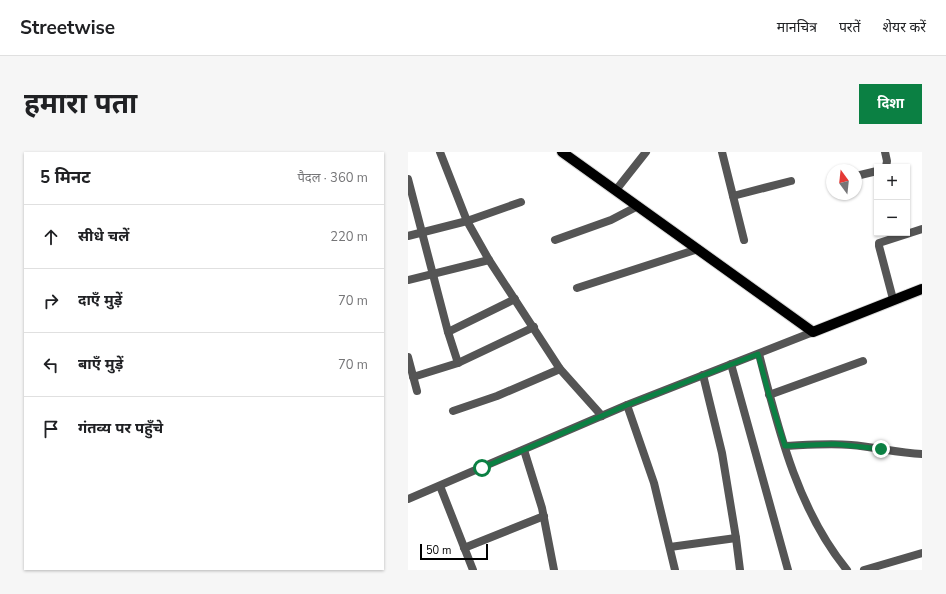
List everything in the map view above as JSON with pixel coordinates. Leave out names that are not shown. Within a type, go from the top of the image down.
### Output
[{"type":"main road","points":[[562,152],[813,332],[922,288]]},
{"type":"street","points":[[440,152],[467,221],[489,260],[560,369],[602,416]]},
{"type":"street","points":[[616,190],[646,152]]},
{"type":"street","points":[[722,152],[744,240]]},
{"type":"street","points":[[885,152],[886,164]]},
{"type":"street","points":[[862,175],[874,172]]},
{"type":"street","points":[[408,179],[448,332],[458,363]]},
{"type":"street","points":[[733,196],[790,181]]},
{"type":"street","points":[[408,236],[467,221],[521,202]]},
{"type":"street","points":[[556,240],[611,220],[638,206]]},
{"type":"street","points":[[893,299],[879,243],[922,229]]},
{"type":"street","points":[[577,288],[698,249]]},
{"type":"street","points":[[408,280],[489,260]]},
{"type":"street","points":[[448,332],[515,299]]},
{"type":"street","points":[[413,377],[458,363],[534,327]]},
{"type":"street","points":[[408,499],[627,405],[813,332]]},
{"type":"street","points":[[758,354],[769,395],[799,486],[828,544],[847,570]]},
{"type":"street","points":[[408,357],[417,391]]},
{"type":"street","points":[[769,395],[863,361]]},
{"type":"street","points":[[731,364],[788,570]]},
{"type":"street","points":[[453,411],[497,396],[560,369]]},
{"type":"street","points":[[703,375],[722,453],[740,570]]},
{"type":"street","points":[[627,405],[654,483],[675,570]]},
{"type":"street","points":[[785,446],[835,444],[922,454]]},
{"type":"street","points":[[524,450],[544,516],[554,570]]},
{"type":"street","points":[[440,486],[473,570]]},
{"type":"street","points":[[464,548],[544,516]]},
{"type":"street","points":[[670,547],[736,538]]},
{"type":"street","points":[[864,570],[922,553]]},
{"type":"route","points":[[482,468],[627,405],[758,354],[785,446],[835,444],[881,449]]}]
